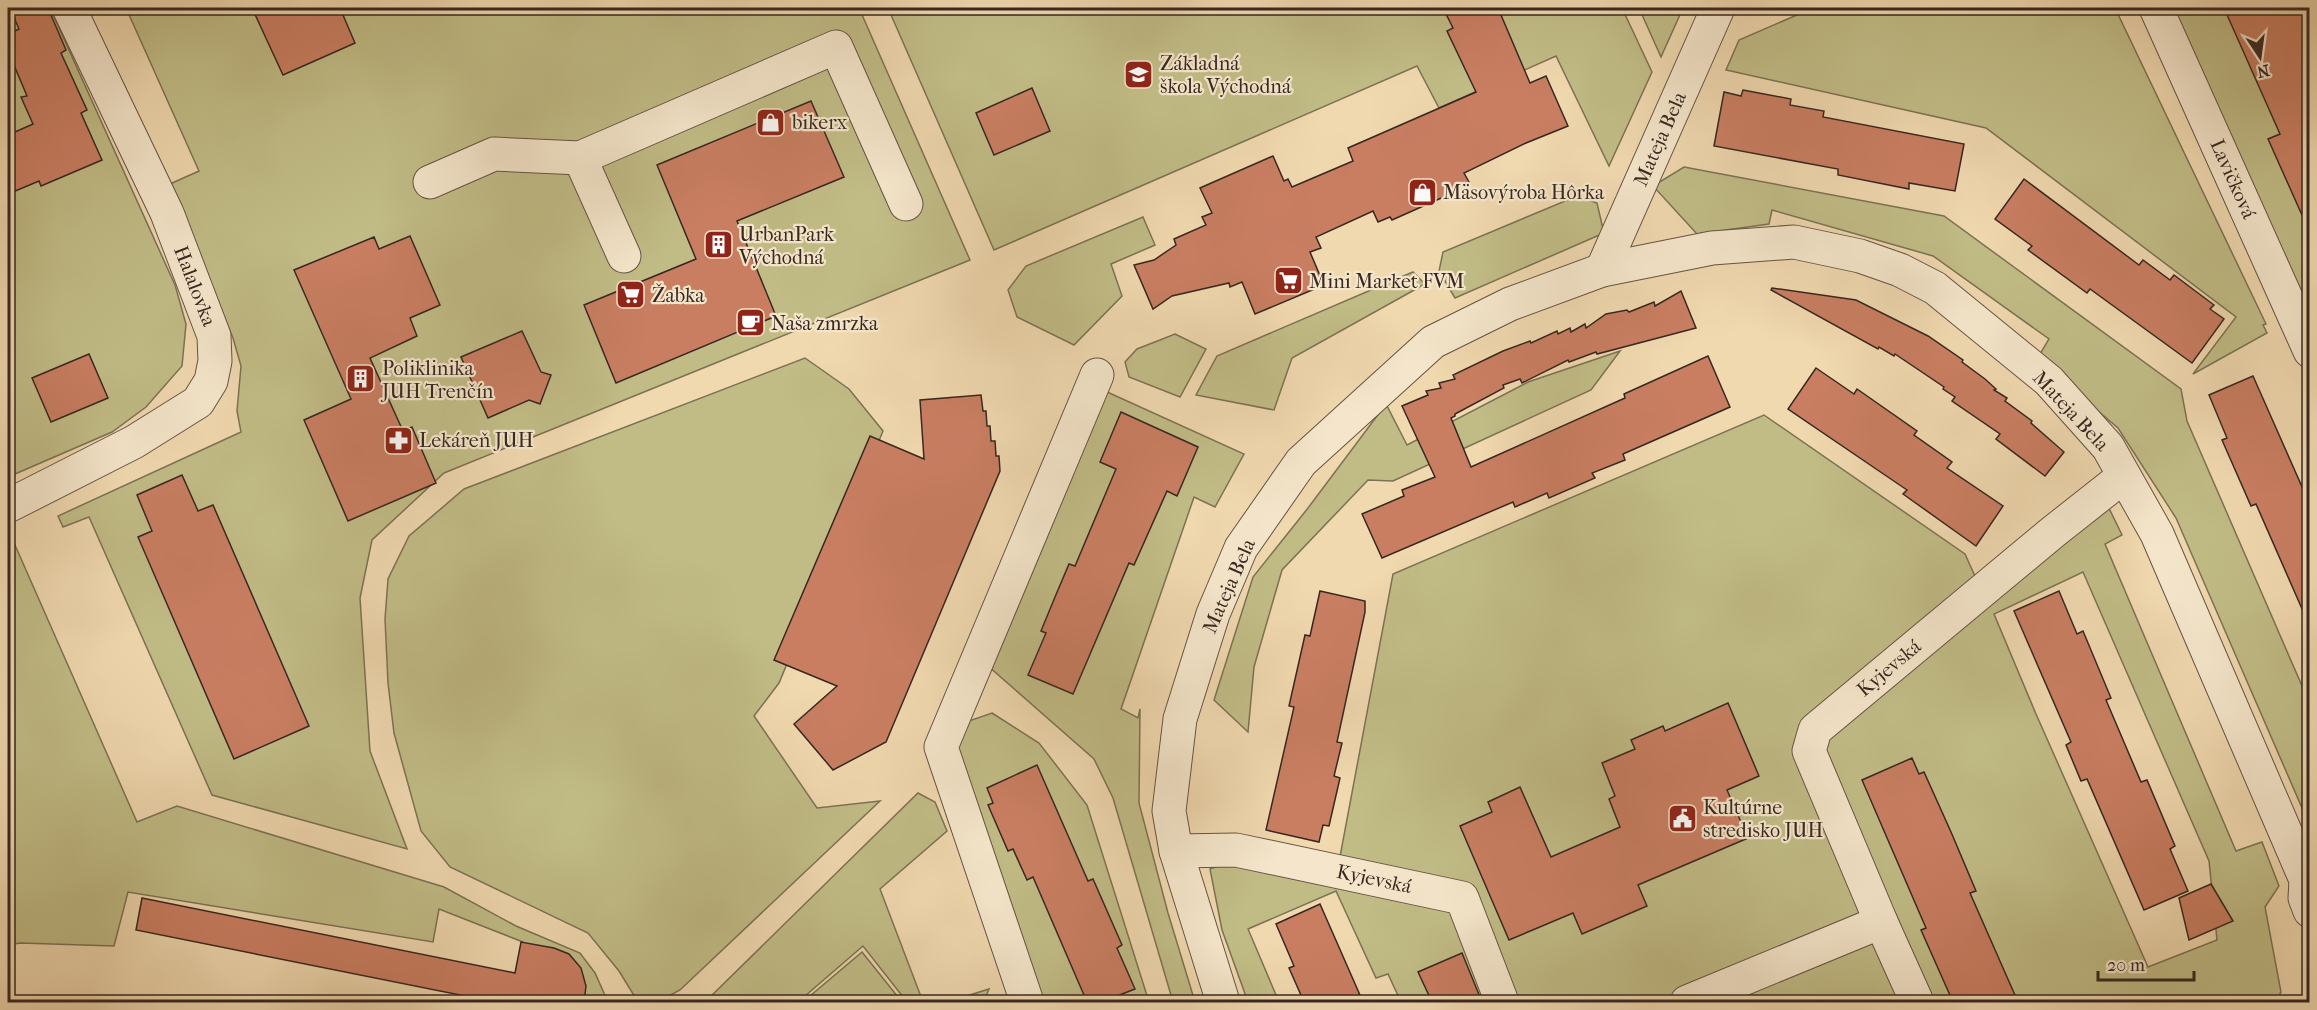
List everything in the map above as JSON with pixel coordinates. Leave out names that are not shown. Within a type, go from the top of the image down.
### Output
[{"type":"street","name":"Halalovka","points":[[8,506],[134,442],[198,402],[211,381],[214,361],[214,336],[181,247],[69,8]]},
{"type":"street","name":"Mateja Bela","points":[[1602,270],[1718,8]]},
{"type":"street","name":"Lavičková","points":[[2156,8],[2310,351]]},
{"type":"street","points":[[430,182],[494,154],[580,158],[836,47],[906,204]]},
{"type":"street","points":[[580,158],[624,256]]},
{"type":"street","name":"Mateja Bela","points":[[1223,1002],[1176,851],[1169,811],[1180,719],[1214,614],[1241,548],[1301,462],[1432,342],[1510,304],[1602,270],[1712,248],[1794,242],[1860,256],[1900,270],[1935,288],[2049,381],[2108,447],[2157,534],[2307,880]]},
{"type":"street","points":[[1027,1002],[941,747],[1097,375]]},
{"type":"street","name":"Kyjevská","points":[[1917,1002],[1809,751],[1815,730],[2044,539],[2124,476]]},
{"type":"street","name":"Kyjevská","points":[[1176,851],[1236,850],[1462,898],[1502,1002]]},
{"type":"street","points":[[1687,1002],[1881,922]]},
{"type":"shaded area","points":[[8,8],[50,8],[175,285],[186,324],[182,366],[146,407],[112,432],[8,477]]},
{"type":"shaded area","points":[[126,8],[859,8],[970,260],[444,473],[372,540],[360,598],[370,751],[407,849],[212,795],[89,517],[63,527],[58,516],[241,432],[237,411],[241,366],[233,338],[170,184],[199,171]]},
{"type":"shaded area","points":[[888,8],[1622,8],[1652,72],[1609,166],[1556,56],[1439,108],[1417,66],[994,250]]},
{"type":"shaded area","points":[[1639,8],[1683,8],[1661,57]]},
{"type":"shaded area","points":[[1813,8],[2115,8],[2266,324],[2263,325],[2267,333],[2193,374],[2236,317],[1986,128],[1726,70],[1739,40]]},
{"type":"shaded area","points":[[2170,8],[2309,8],[2309,314]]},
{"type":"shaded area","points":[[1684,167],[1944,216],[2181,389],[2187,421],[2309,702],[2309,824],[2176,518],[2118,428],[2037,359],[2049,339],[1933,256],[1772,210],[1769,224],[1697,234],[1653,186]]},
{"type":"shaded area","points":[[1577,196],[1597,203],[1604,233],[1455,298],[1439,271],[1443,252]]},
{"type":"shaded area","points":[[1143,217],[1155,245],[1111,264],[1122,296],[1074,345],[1017,317],[1008,290],[1026,266]]},
{"type":"shaded area","points":[[1413,272],[1425,284],[1292,358],[1274,410],[1196,395],[1217,356]]},
{"type":"shaded area","points":[[1175,334],[1206,349],[1180,397],[1129,377],[1125,362],[1137,349]]},
{"type":"shaded area","points":[[1620,351],[1591,390],[1393,481],[1368,480],[1282,570],[1254,667],[1248,732],[1214,700],[1253,577],[1386,404],[1407,445],[1528,382]]},
{"type":"shaded area","points":[[805,358],[849,389],[883,431],[779,683],[754,716],[817,808],[880,801],[680,990],[658,1002],[638,1002],[619,971],[588,933],[450,867],[421,831],[394,733],[388,683],[385,619],[388,579],[409,536],[464,489]]},
{"type":"shaded area","points":[[1105,391],[1244,454],[1215,507],[1194,497],[1121,709],[1138,718],[1140,709],[1139,803],[1168,913],[1195,1002],[1173,1002],[1113,798],[1094,759],[987,665]]},
{"type":"shaded area","points":[[1764,415],[1965,554],[1988,605],[2105,500],[2122,535],[2105,544],[2236,851],[2262,842],[2279,886],[2265,907],[2281,992],[2275,1002],[1401,1002],[1388,974],[1376,978],[1336,891],[1248,929],[1279,1002],[1248,1002],[1222,930],[1210,869],[1231,861],[1339,862],[1393,574]],"holes":[[[2083,572],[2209,861],[2217,940],[2148,967],[1994,614]]]},
{"type":"shaded area","points":[[11,536],[137,822],[177,806],[444,887],[516,926],[580,953],[595,973],[608,1002],[512,1002],[523,942],[439,909],[433,942],[128,892],[114,946],[20,943],[8,945],[8,538]]},
{"type":"shaded area","points":[[992,713],[1039,743],[1087,805],[1149,1002],[1039,1002],[950,751],[963,723]]},
{"type":"shaded area","points":[[918,793],[935,802],[947,831],[880,889],[923,1002],[907,1002],[863,946],[798,1002],[705,1002]]},
{"type":"shaded area","points":[[862,952],[902,1002],[803,1002]]},
{"type":"shaded area","points":[[989,989],[984,1001],[947,1002]]},
{"type":"building","points":[[10,8],[48,8],[66,50],[61,53],[87,110],[81,113],[102,160],[41,186],[39,181],[8,194],[8,135],[33,124],[21,97],[27,96],[8,51],[8,34],[19,29]]},
{"type":"building","points":[[252,8],[340,8],[355,43],[283,75]]},
{"type":"building","points":[[1443,8],[1498,8],[1530,83],[1546,76],[1568,126],[1526,143],[1464,173],[1469,182],[1456,187],[1457,191],[1392,220],[1390,217],[1378,222],[1373,211],[1316,237],[1321,248],[1310,252],[1324,285],[1255,314],[1242,282],[1230,287],[1229,283],[1172,296],[1153,309],[1134,265],[1154,260],[1176,245],[1174,239],[1206,225],[1202,217],[1212,213],[1200,188],[1273,156],[1284,181],[1288,179],[1292,187],[1353,161],[1348,148],[1476,92],[1447,31],[1453,28]]},
{"type":"building","points":[[2224,8],[2310,8],[2310,233],[2268,139],[2280,134]]},
{"type":"building","points":[[1032,88],[1050,131],[994,155],[976,113]]},
{"type":"building","points":[[1743,90],[1791,99],[1790,105],[1824,111],[1823,117],[1964,144],[1955,191],[1909,183],[1909,189],[1838,175],[1838,169],[1714,146],[1724,92],[1741,96]]},
{"type":"building","name":"UrbanPark Východná","points":[[811,101],[844,177],[737,221],[776,316],[616,383],[584,305],[696,259],[657,165]]},
{"type":"building","points":[[2024,179],[2139,265],[2143,260],[2170,280],[2174,275],[2214,305],[2210,309],[2224,319],[2192,363],[2090,289],[2087,293],[2028,250],[2032,246],[1995,219]]},
{"type":"building","name":"Poliklinika JUH Trenčín","points":[[410,236],[440,305],[410,318],[417,336],[370,358],[403,431],[412,427],[436,483],[348,521],[304,420],[351,399],[294,270],[374,237],[379,249]]},
{"type":"building","points":[[1772,288],[1856,300],[1928,336],[1963,360],[1962,362],[1985,379],[1996,389],[1994,390],[2007,398],[2005,401],[2032,421],[2031,423],[2064,452],[2045,476],[1996,439],[2000,434],[1952,401],[1955,397],[1943,389],[1944,387],[1895,354],[1894,356],[1879,347],[1878,349],[1771,290]]},
{"type":"building","points":[[1681,291],[1696,328],[1597,354],[1596,352],[1569,362],[1568,360],[1522,383],[1520,379],[1503,385],[1504,388],[1455,414],[1451,418],[1471,467],[1625,398],[1624,394],[1708,356],[1730,407],[1623,454],[1625,460],[1592,473],[1595,478],[1549,498],[1547,493],[1515,507],[1513,502],[1382,558],[1362,514],[1404,496],[1402,490],[1435,477],[1402,406],[1428,395],[1426,391],[1441,388],[1439,383],[1455,379],[1453,375],[1503,351],[1530,341],[1531,343],[1557,331],[1558,334],[1570,328],[1571,332],[1585,324],[1586,328],[1606,314],[1627,310],[1629,312],[1654,302],[1655,306]]},
{"type":"building","points":[[522,331],[541,372],[551,375],[540,404],[529,400],[488,418],[461,357]]},
{"type":"building","points":[[89,354],[108,398],[51,422],[32,378]]},
{"type":"building","points":[[1816,368],[1854,394],[1857,389],[1917,431],[1914,435],[1952,462],[1947,468],[2003,506],[1976,546],[1903,494],[1907,490],[1788,409]]},
{"type":"building","points":[[2253,376],[2310,505],[2310,627],[2256,504],[2251,506],[2222,440],[2227,438],[2209,395]]},
{"type":"building","points":[[981,395],[983,411],[986,411],[987,426],[990,426],[991,441],[995,441],[996,456],[999,456],[1000,471],[886,742],[833,770],[794,724],[837,686],[774,660],[870,436],[924,459],[920,400]]},
{"type":"building","points":[[1121,412],[1198,447],[1177,496],[1167,491],[1134,565],[1129,563],[1073,694],[1028,675],[1046,633],[1041,631],[1069,564],[1075,566],[1116,469],[1100,462]]},
{"type":"building","points":[[182,475],[198,511],[213,505],[309,726],[234,759],[138,537],[152,531],[137,495]]},
{"type":"building","points":[[1320,591],[1365,601],[1365,612],[1337,742],[1342,743],[1334,776],[1340,778],[1329,826],[1323,825],[1319,842],[1266,830],[1294,707],[1289,706],[1305,635],[1310,636]]},
{"type":"building","points":[[2059,591],[2077,634],[2083,631],[2111,698],[2106,700],[2141,782],[2147,780],[2175,846],[2170,849],[2188,891],[2144,910],[2087,779],[2081,781],[2066,745],[2071,742],[2014,611]]},
{"type":"building","name":"Kultúrne stredisko JUH","points":[[1728,703],[1759,776],[1727,790],[1748,838],[1638,885],[1647,906],[1582,934],[1573,913],[1509,940],[1460,826],[1492,812],[1488,802],[1520,787],[1551,857],[1620,827],[1609,799],[1615,796],[1602,763],[1635,749],[1631,740],[1663,726],[1665,731]]},
{"type":"building","points":[[1912,758],[1919,774],[1924,772],[1951,832],[1976,891],[1970,893],[2018,1002],[1953,1002],[1921,930],[1926,928],[1862,780]]},
{"type":"building","points":[[1037,765],[1088,881],[1093,879],[1122,945],[1117,948],[1135,989],[1117,996],[1120,1002],[1087,1002],[1033,877],[1027,880],[1013,849],[1008,851],[988,805],[993,803],[987,788]]},
{"type":"building","points":[[2211,884],[2233,921],[2189,940],[2179,898]]},
{"type":"building","points":[[142,898],[515,973],[521,942],[554,948],[569,954],[581,968],[586,986],[584,1002],[495,1002],[136,930]]},
{"type":"building","points":[[1320,904],[1363,1002],[1304,1002],[1289,968],[1294,966],[1276,924]]},
{"type":"building","points":[[1462,953],[1482,1002],[1432,1002],[1418,972]]},
{"type":"place","name":"Základná škola Východná","points":[[1139,74]]},
{"type":"place","name":"bikerx","points":[[771,122]]},
{"type":"place","name":"Mäsovýroba Hôrka","points":[[1422,192]]},
{"type":"place","name":"UrbanPark Východná","points":[[718,245]]},
{"type":"place","name":"Mini Market FVM","points":[[1288,281]]},
{"type":"place","name":"Žabka","points":[[631,295]]},
{"type":"place","name":"Naša zmrzka","points":[[750,323]]},
{"type":"place","name":"Poliklinika JUH Trenčín","points":[[361,379]]},
{"type":"place","name":"Lekáreň JUH","points":[[398,440]]},
{"type":"place","name":"Kultúrne stredisko JUH","points":[[1682,818]]}]
